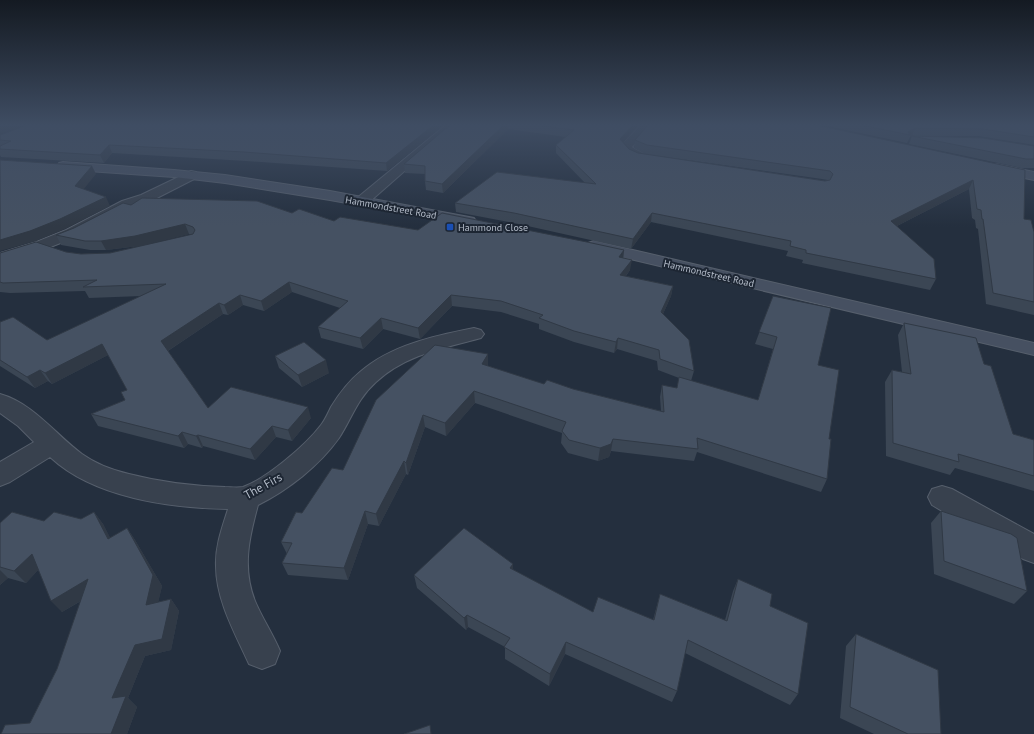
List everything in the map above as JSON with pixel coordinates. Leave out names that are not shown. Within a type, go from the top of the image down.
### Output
[{"type":"street","points":[[362,201],[413,158]]},
{"type":"street","points":[[649,158],[660,161]]},
{"type":"street","name":"Hammondstreet Road","points":[[48,166],[168,173],[229,180],[362,201],[484,224]]},
{"type":"street","points":[[988,167],[1034,176]]},
{"type":"street","points":[[127,204],[132,196],[168,173]]},
{"type":"street","points":[[0,258],[42,245],[78,230],[127,204],[146,198],[191,175]]},
{"type":"street","name":"Hammondstreet Road","points":[[580,243],[1034,349]]},
{"type":"street","points":[[42,245],[64,252]]},
{"type":"street","name":"The Firs","points":[[0,402],[14,409],[74,463],[100,477],[171,493],[214,498],[245,498],[271,484],[311,452],[328,434],[346,403],[368,377],[402,355],[419,347],[440,340],[474,334]]},
{"type":"street","points":[[0,474],[53,443]]},
{"type":"street","points":[[942,497],[1034,549]]},
{"type":"street","points":[[245,498],[232,553],[232,577],[238,602],[262,651]]},
{"type":"building","points":[[325,158],[392,158],[386,163]]},
{"type":"building","points":[[411,158],[469,158],[442,184],[425,181],[425,166],[404,164]]},
{"type":"building","points":[[570,158],[673,158],[825,181],[830,180],[833,174],[830,171],[740,158],[971,158],[1025,170],[1024,219],[1031,220],[1034,232],[1034,302],[993,293],[983,219],[981,210],[977,209],[973,180],[891,221],[934,259],[936,279],[806,253],[806,250],[790,246],[791,241],[652,213],[633,239],[514,213],[455,203],[497,172],[596,184]]},
{"type":"building","points":[[0,160],[92,166],[75,186],[106,197],[60,219],[30,231],[0,240]]},
{"type":"building","points":[[142,198],[257,201],[292,213],[299,209],[334,221],[340,217],[418,230],[442,213],[624,250],[619,257],[632,260],[620,275],[673,286],[661,312],[689,340],[694,371],[660,359],[659,350],[618,338],[616,342],[574,331],[539,318],[543,315],[501,301],[451,295],[418,328],[381,318],[360,338],[318,327],[348,301],[289,282],[261,301],[240,295],[224,305],[219,303],[161,341],[208,408],[231,387],[308,407],[288,430],[272,426],[250,449],[182,432],[178,436],[91,414],[125,400],[121,392],[127,390],[102,344],[45,373],[40,370],[27,377],[0,360],[0,322],[13,317],[47,340],[166,284],[83,287],[97,280],[3,283],[0,282],[0,253],[36,242],[66,252],[81,254],[110,253],[193,234],[195,230],[193,227],[185,224],[135,236],[101,241],[85,241],[56,235],[74,228],[123,203],[131,205]]},
{"type":"building","points":[[773,296],[831,308],[818,365],[839,370],[829,439],[831,439],[827,479],[697,438],[698,449],[613,439],[611,444],[600,448],[569,440],[562,431],[566,422],[474,391],[445,423],[423,415],[406,463],[404,461],[376,514],[365,511],[344,568],[282,563],[292,543],[281,542],[296,512],[302,513],[332,468],[343,470],[376,400],[435,345],[488,354],[482,364],[544,384],[547,380],[573,389],[664,412],[662,385],[677,388],[679,377],[758,400],[777,337],[759,332]]},
{"type":"building","points":[[904,323],[976,338],[984,364],[991,366],[1013,434],[1034,440],[1034,476],[958,454],[959,462],[893,443],[892,370],[911,374]]},
{"type":"building","points":[[304,342],[326,360],[298,375],[275,356]]},
{"type":"building","points":[[941,511],[1011,534],[1017,538],[1027,591],[944,561]]},
{"type":"building","points":[[12,512],[44,521],[54,512],[81,519],[94,512],[108,539],[127,528],[153,575],[146,605],[171,599],[162,639],[135,645],[112,698],[126,696],[111,734],[1,734],[5,725],[30,723],[57,669],[88,579],[51,601],[32,554],[14,571],[0,567],[0,523]]},
{"type":"building","points":[[464,528],[513,564],[510,568],[593,612],[598,597],[654,620],[660,594],[727,621],[738,579],[772,594],[770,606],[808,623],[798,694],[688,640],[677,691],[566,642],[550,674],[504,647],[510,638],[467,615],[464,618],[414,575]]},
{"type":"building","points":[[856,634],[938,670],[941,734],[908,734],[850,707]]},
{"type":"building","points":[[430,725],[431,734],[404,734]]},
{"type":"place","name":"Hammond Close","points":[[450,227]]}]
